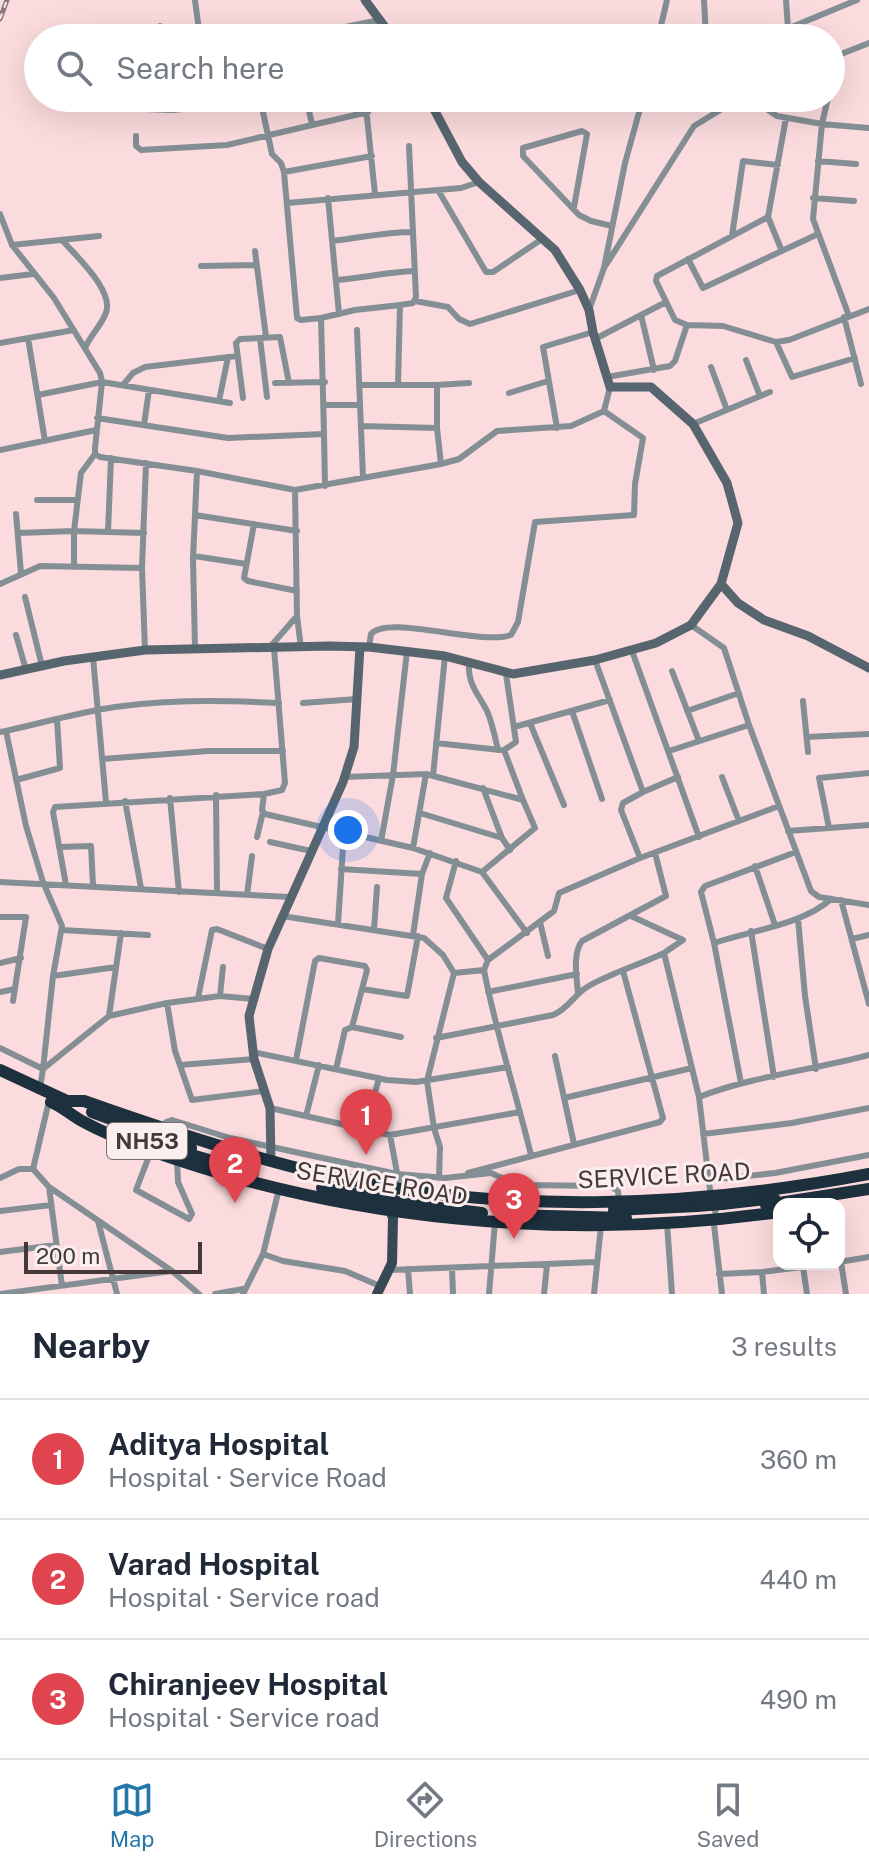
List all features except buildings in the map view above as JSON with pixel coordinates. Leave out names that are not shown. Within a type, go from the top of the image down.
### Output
[{"type":"highway","name":"SERVICE ROAD","points":[[0,1070],[40,1088],[65,1104],[79,1119],[110,1136],[177,1160],[279,1188],[396,1197],[619,1201],[773,1212]]},
{"type":"highway","name":"SERVICE ROAD","points":[[0,1079],[49,1101],[65,1104],[84,1101],[163,1129],[271,1154],[396,1197],[495,1222],[601,1226],[667,1223],[789,1189],[869,1174]]},
{"type":"highway","name":"NH53","points":[[65,1104],[193,1149],[396,1197],[559,1210],[714,1208]]},
{"type":"highway","points":[[714,1208],[869,1182]]},
{"type":"highway","points":[[714,1208],[805,1201],[869,1189]]},
{"type":"highway","points":[[845,1202],[869,1197]]},
{"type":"main road","points":[[379,1290],[392,1263],[396,1197]]},
{"type":"street","points":[[195,0],[198,24]]},
{"type":"street","points":[[365,0],[383,24]]},
{"type":"street","points":[[661,24],[667,0]]},
{"type":"street","points":[[704,0],[705,24]]},
{"type":"street","points":[[786,0],[788,24]]},
{"type":"street","points":[[798,24],[857,0]]},
{"type":"street","points":[[360,24],[380,20]]},
{"type":"street","points":[[845,52],[869,43]]},
{"type":"street","points":[[263,112],[272,154],[281,163],[284,172],[297,318],[321,318],[415,301],[448,307],[459,319],[470,324],[580,290]]},
{"type":"street","points":[[309,112],[312,124]]},
{"type":"street","points":[[136,136],[136,146],[141,150],[227,145],[368,112],[375,194]]},
{"type":"street","points":[[435,112],[462,162],[479,182],[555,250],[580,290],[589,310],[608,382],[604,411]]},
{"type":"street","points":[[589,310],[604,268],[625,163],[639,112]]},
{"type":"street","points":[[604,268],[694,126],[717,112]]},
{"type":"street","points":[[771,112],[777,116],[822,124],[868,128]]},
{"type":"street","points":[[825,112],[813,219],[846,316],[861,384]]},
{"type":"street","points":[[781,249],[768,217],[786,118]]},
{"type":"street","points":[[574,207],[587,138],[585,132],[523,148],[523,156],[585,219],[612,226]]},
{"type":"street","points":[[409,146],[415,301]]},
{"type":"street","points":[[284,172],[372,156]]},
{"type":"street","points":[[732,236],[743,161],[778,165]]},
{"type":"street","points":[[818,161],[856,164]]},
{"type":"street","points":[[287,203],[461,188],[479,182]]},
{"type":"street","points":[[438,190],[486,272],[493,272],[542,239]]},
{"type":"street","points":[[328,198],[339,314]]},
{"type":"street","points":[[813,198],[854,201]]},
{"type":"street","points":[[0,214],[12,245],[54,298],[100,373],[102,382],[95,454],[81,473],[76,500],[74,567]]},
{"type":"street","points":[[768,217],[656,278],[675,320],[687,325],[723,326],[776,342],[789,340],[869,309]]},
{"type":"street","points":[[332,241],[368,238],[379,233],[412,232]]},
{"type":"street","points":[[688,259],[703,288],[818,234]]},
{"type":"street","points":[[12,245],[99,236]]},
{"type":"street","points":[[62,240],[106,294],[106,314],[85,348]]},
{"type":"street","points":[[255,251],[267,397]]},
{"type":"street","points":[[201,266],[257,265]]},
{"type":"street","points":[[336,280],[414,271]]},
{"type":"street","points":[[0,278],[33,274]]},
{"type":"street","points":[[557,428],[543,347],[594,336],[666,302]]},
{"type":"street","points":[[398,385],[400,305]]},
{"type":"street","points":[[641,315],[654,370]]},
{"type":"street","points":[[321,318],[325,382],[325,486]]},
{"type":"street","points":[[608,382],[670,366],[675,361],[687,325]]},
{"type":"street","points":[[0,343],[74,330]]},
{"type":"street","points":[[357,330],[363,478]]},
{"type":"street","points":[[243,398],[238,341],[277,336],[282,340],[289,383]]},
{"type":"street","points":[[28,338],[45,441]]},
{"type":"street","points":[[776,342],[792,377],[855,358]]},
{"type":"street","points":[[123,385],[133,373],[145,367],[237,356]]},
{"type":"street","points":[[219,401],[228,357]]},
{"type":"street","points":[[746,360],[760,396]]},
{"type":"street","points":[[711,367],[727,410]]},
{"type":"street","points":[[509,393],[548,381]]},
{"type":"street","points":[[38,395],[102,382],[230,403]]},
{"type":"street","points":[[275,383],[325,382]]},
{"type":"street","points":[[0,675],[145,650],[365,647],[445,656],[506,674],[595,660],[656,643],[691,625],[721,584],[738,523],[727,483],[693,424],[651,387],[608,382]]},
{"type":"street","points":[[359,385],[469,383]]},
{"type":"street","points":[[437,385],[441,464]]},
{"type":"street","points":[[144,425],[149,390]]},
{"type":"street","points":[[693,424],[770,392]]},
{"type":"street","points":[[325,405],[360,405]]},
{"type":"street","points":[[95,454],[295,490],[441,464],[459,459],[497,431],[571,426],[604,411]]},
{"type":"street","points":[[271,1154],[270,1108],[254,1055],[249,1016],[281,916],[345,777],[354,747],[365,647],[371,634],[380,627],[482,638],[511,635],[518,622],[535,522],[634,515],[635,484],[643,438],[604,411]]},
{"type":"street","points":[[97,418],[228,438],[324,434]]},
{"type":"street","points":[[361,426],[437,428]]},
{"type":"street","points":[[0,450],[96,430]]},
{"type":"street","points":[[108,532],[111,458]]},
{"type":"street","points":[[145,650],[142,568],[146,463]]},
{"type":"street","points":[[195,648],[197,471]]},
{"type":"street","points":[[295,490],[297,616],[301,648]]},
{"type":"street","points":[[37,500],[76,500]]},
{"type":"street","points":[[16,514],[21,573]]},
{"type":"street","points":[[195,515],[297,531]]},
{"type":"street","points":[[254,524],[245,580],[297,591]]},
{"type":"street","points":[[18,533],[144,533]]},
{"type":"street","points":[[194,556],[246,564]]},
{"type":"street","points":[[0,584],[40,566],[142,568]]},
{"type":"street","points":[[721,584],[738,603],[764,620],[808,636],[869,668]]},
{"type":"street","points":[[25,597],[42,666]]},
{"type":"street","points":[[66,885],[53,809],[106,802],[264,794],[284,788],[279,703],[271,648],[297,616]]},
{"type":"street","points":[[691,625],[724,648],[749,725],[811,891],[819,897],[869,905]]},
{"type":"street","points":[[16,635],[26,670]]},
{"type":"street","points":[[381,841],[393,775],[407,651]]},
{"type":"street","points":[[632,651],[699,837]]},
{"type":"street","points":[[413,848],[436,743],[445,656]]},
{"type":"street","points":[[93,657],[106,802]]},
{"type":"street","points":[[595,660],[643,792]]},
{"type":"street","points":[[469,661],[468,673],[473,691],[488,714],[535,828],[482,872]]},
{"type":"street","points":[[672,671],[699,741]]},
{"type":"street","points":[[436,743],[501,750],[516,745],[506,674]]},
{"type":"street","points":[[687,711],[739,693]]},
{"type":"street","points":[[303,703],[357,699]]},
{"type":"street","points":[[40,1088],[53,976],[62,930],[26,826],[3,732],[139,704],[221,700],[279,703]]},
{"type":"street","points":[[514,727],[610,700]]},
{"type":"street","points":[[803,701],[808,752]]},
{"type":"street","points":[[572,711],[602,799]]},
{"type":"street","points":[[16,780],[60,768],[57,719]]},
{"type":"street","points":[[530,723],[564,805]]},
{"type":"street","points":[[669,751],[749,725]]},
{"type":"street","points":[[807,737],[869,734]]},
{"type":"street","points":[[102,759],[208,751],[283,751]]},
{"type":"street","points":[[829,828],[819,778],[869,773]]},
{"type":"street","points":[[345,777],[429,775],[523,800]]},
{"type":"street","points":[[640,858],[621,810],[623,803],[678,777]]},
{"type":"street","points":[[722,777],[739,821]]},
{"type":"street","points":[[483,788],[502,838],[510,850]]},
{"type":"street","points":[[257,837],[264,794]]},
{"type":"street","points":[[216,795],[217,892]]},
{"type":"street","points":[[170,798],[179,892]]},
{"type":"street","points":[[125,801],[141,888]]},
{"type":"street","points":[[531,1155],[488,992],[484,970],[488,960],[554,911],[559,893],[640,858],[779,806]]},
{"type":"street","points":[[263,812],[413,848],[482,872],[527,933]]},
{"type":"street","points":[[420,813],[502,838]]},
{"type":"street","points":[[788,831],[869,825]]},
{"type":"street","points":[[338,924],[344,832]]},
{"type":"street","points":[[270,842],[311,851]]},
{"type":"street","points":[[59,847],[91,846],[93,885]]},
{"type":"street","points":[[741,1083],[702,888],[796,852]]},
{"type":"street","points":[[362,989],[407,996],[422,874],[430,853]]},
{"type":"street","points":[[578,994],[578,945],[666,896],[655,853]]},
{"type":"street","points":[[247,895],[252,856]]},
{"type":"street","points":[[456,861],[446,898],[488,960]]},
{"type":"street","points":[[755,866],[775,925]]},
{"type":"street","points":[[341,869],[422,874]]},
{"type":"street","points":[[0,882],[290,897]]},
{"type":"street","points":[[374,930],[377,887]]},
{"type":"street","points":[[714,943],[798,919],[818,911],[831,899]]},
{"type":"street","points":[[841,900],[866,974],[869,1004]]},
{"type":"street","points":[[281,916],[416,936],[443,955],[454,973],[427,1081],[440,1147],[439,1178]]},
{"type":"street","points":[[436,1038],[553,1015],[564,1010],[588,987],[683,942],[682,937],[631,916]]},
{"type":"street","points":[[0,917],[26,917],[13,1001]]},
{"type":"street","points":[[798,919],[816,1069]]},
{"type":"street","points":[[540,922],[548,956]]},
{"type":"street","points":[[198,998],[212,930],[217,929],[268,949]]},
{"type":"street","points":[[62,930],[148,935]]},
{"type":"street","points":[[751,931],[774,1077]]},
{"type":"street","points":[[109,1016],[121,933]]},
{"type":"street","points":[[852,939],[869,935]]},
{"type":"street","points":[[664,953],[699,1097],[722,1294]]},
{"type":"street","points":[[0,963],[21,958]]},
{"type":"street","points":[[296,1060],[317,959],[365,966],[367,970],[352,1027]]},
{"type":"street","points":[[53,976],[116,967]]},
{"type":"street","points":[[220,996],[223,967]]},
{"type":"street","points":[[454,973],[484,970]]},
{"type":"street","points":[[461,1176],[660,1122],[663,1114],[623,971]]},
{"type":"street","points":[[488,992],[577,974]]},
{"type":"street","points":[[0,992],[15,989]]},
{"type":"street","points":[[43,1069],[109,1016],[198,998],[253,999]]},
{"type":"street","points":[[167,1003],[180,1065],[192,1100],[264,1091]]},
{"type":"street","points":[[336,1069],[346,1027],[401,1037]]},
{"type":"street","points":[[0,1048],[43,1069]]},
{"type":"street","points":[[180,1065],[254,1055],[296,1060],[379,1078],[427,1081],[508,1067]]},
{"type":"street","points":[[699,1097],[741,1083],[869,1055]]},
{"type":"street","points":[[555,1056],[574,1144]]},
{"type":"street","points":[[306,1116],[319,1065]]},
{"type":"street","points":[[564,1098],[692,1068]]},
{"type":"street","points":[[365,1130],[379,1078]]},
{"type":"street","points":[[33,1169],[49,1101]]},
{"type":"street","points":[[270,1108],[390,1135],[520,1112]]},
{"type":"street","points":[[703,1134],[792,1123],[869,1108]]},
{"type":"street","points":[[390,1135],[396,1197],[439,1178],[491,1173],[518,1185],[610,1186],[618,1191],[619,1201]]},
{"type":"street","points":[[151,1151],[136,1190],[189,1219],[192,1214],[178,1182],[177,1160]]},
{"type":"street","points":[[709,1180],[775,1173],[869,1155]]},
{"type":"street","points":[[0,1178],[19,1169],[33,1169],[49,1187],[172,1271],[199,1294]]},
{"type":"street","points":[[49,1187],[62,1286]]},
{"type":"street","points":[[215,1294],[243,1292],[263,1254],[279,1188]]},
{"type":"street","points":[[0,1211],[51,1205]]},
{"type":"street","points":[[98,1221],[117,1294]]},
{"type":"street","points":[[489,1294],[495,1222]]},
{"type":"street","points":[[667,1223],[672,1294]]},
{"type":"street","points":[[594,1294],[601,1226]]},
{"type":"street","points":[[0,1252],[56,1245]]},
{"type":"street","points":[[263,1254],[283,1261],[345,1271],[379,1290]]},
{"type":"street","points":[[845,1261],[869,1257]]},
{"type":"street","points":[[388,1270],[596,1262]]},
{"type":"street","points":[[544,1294],[547,1265]]},
{"type":"street","points":[[452,1268],[453,1294]]},
{"type":"street","points":[[408,1269],[410,1294]]},
{"type":"street","points":[[719,1274],[778,1270]]},
{"type":"street","points":[[803,1270],[807,1294]]},
{"type":"street","points":[[842,1270],[846,1294]]},
{"type":"street","points":[[0,1294],[172,1271]]},
{"type":"street","points":[[762,1272],[764,1294]]},
{"type":"railway","points":[[0,19],[7,0]]},
{"type":"place","name":"Aditya Hospital","points":[[366,1155]]},
{"type":"place","name":"Varad Hospital","points":[[235,1203]]},
{"type":"place","name":"Chiranjeev Hospital","points":[[514,1239]]}]
